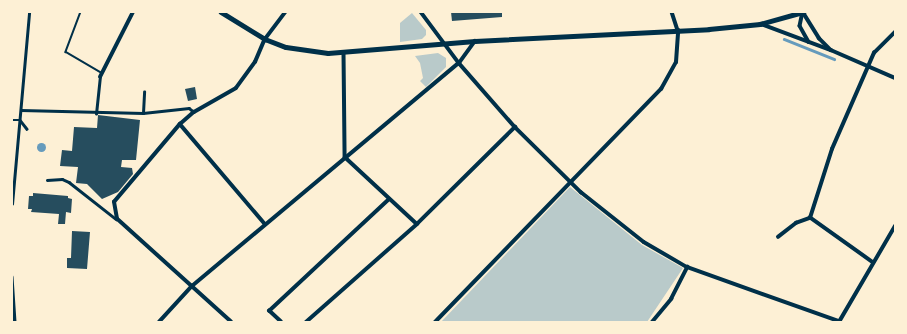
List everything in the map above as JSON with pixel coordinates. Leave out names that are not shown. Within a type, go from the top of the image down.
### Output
[{"type":"main road","points":[[221,12],[266,39],[286,47],[328,53],[475,41],[760,24],[803,12]]},
{"type":"street","points":[[12,204],[29,12]]},
{"type":"street","points":[[95,113],[101,75],[133,12]]},
{"type":"street","points":[[117,219],[114,202],[180,124],[194,112],[236,88],[256,62],[266,39],[285,12]]},
{"type":"street","points":[[420,12],[446,44],[459,63],[515,127],[570,181],[644,242],[687,267],[839,322],[872,262],[895,226]]},
{"type":"street","points":[[435,322],[667,81],[676,62],[678,30],[672,12]]},
{"type":"street","points":[[803,12],[800,26],[810,43]]},
{"type":"street","points":[[803,12],[819,38],[831,50]]},
{"type":"street","points":[[760,24],[831,50],[895,78]]},
{"type":"street","points":[[810,218],[832,149],[874,53],[895,32]]},
{"type":"street","points":[[159,322],[192,286],[459,63],[475,41]]},
{"type":"street","points":[[344,52],[345,158],[388,200],[417,224]]},
{"type":"street","points":[[143,113],[144,92]]},
{"type":"street","points":[[21,110],[143,113],[189,108],[194,112]]},
{"type":"street","points":[[12,120],[20,120]]},
{"type":"street","points":[[20,120],[27,129]]},
{"type":"street","points":[[180,124],[265,224]]},
{"type":"street","points":[[306,322],[417,224],[515,127]]},
{"type":"street","points":[[46,180],[62,179],[69,182],[117,219],[231,322]]},
{"type":"street","points":[[281,322],[269,311],[388,200]]},
{"type":"street","points":[[778,237],[796,223],[810,218]]},
{"type":"street","points":[[810,218],[872,262]]},
{"type":"street","points":[[652,322],[671,299],[687,267]]},
{"type":"street","points":[[12,277],[15,322]]},
{"type":"lane","points":[[81,12],[66,52],[101,75]]},
{"type":"shaded area","points":[[412,13],[426,30],[426,35],[422,39],[400,42],[400,23]]},
{"type":"shaded area","points":[[438,53],[446,58],[446,67],[426,87],[420,81],[423,78],[420,63],[415,56]]},
{"type":"shaded area","points":[[570,187],[642,245],[683,268],[647,322],[441,322]]},
{"type":"water","points":[[39,143],[43,143],[45,147],[43,151],[39,151],[37,149],[37,145]]},
{"type":"building","points":[[451,12],[502,12],[502,17],[452,21]]},
{"type":"building","points":[[195,87],[197,99],[188,101],[185,89]]},
{"type":"building","points":[[98,115],[140,120],[136,160],[122,160],[121,167],[132,168],[133,174],[118,192],[102,199],[87,184],[76,183],[78,167],[60,166],[62,150],[72,151],[74,127],[97,128]]},
{"type":"building","points":[[33,193],[68,196],[68,198],[72,199],[71,213],[66,212],[65,224],[58,224],[59,214],[31,212],[32,209],[28,209],[29,196],[33,196]]},
{"type":"building","points":[[72,231],[90,232],[87,269],[67,268],[67,258],[71,258]]},
{"type":"waterway","points":[[784,39],[834,59]]}]
